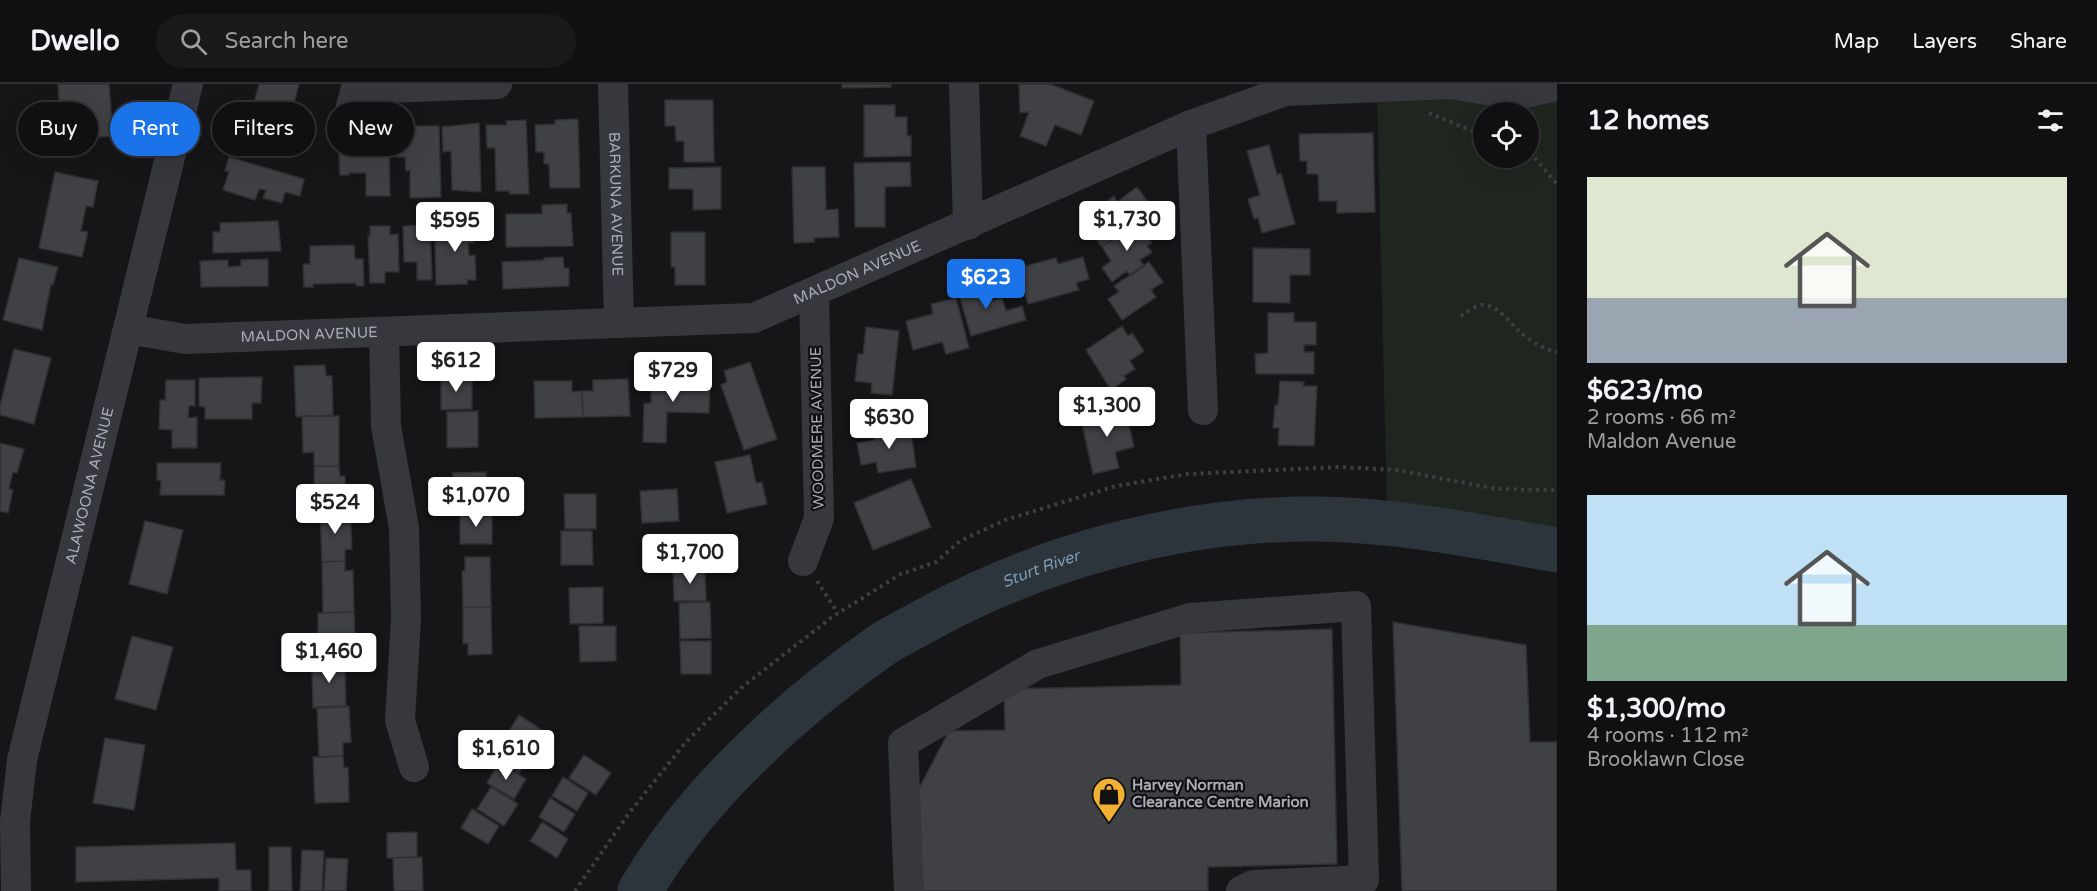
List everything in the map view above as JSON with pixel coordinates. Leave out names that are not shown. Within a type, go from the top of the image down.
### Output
[{"type":"street","name":"ALAWOONA AVENUE","points":[[16,891],[11,757],[128,329],[188,84]]},
{"type":"street","points":[[352,102],[356,87],[497,84]]},
{"type":"street","name":"BARKUNA AVENUE","points":[[614,84],[618,323]]},
{"type":"street","points":[[964,84],[968,225]]},
{"type":"street","name":"MALDON AVENUE","points":[[128,329],[185,339],[754,318],[1191,125],[1285,91],[1451,84],[1516,95],[1557,86]]},
{"type":"street","points":[[1191,125],[1203,410]]},
{"type":"street","name":"WOODMERE AVENUE","points":[[803,561],[819,518],[814,293]]},
{"type":"street","points":[[384,332],[386,426],[404,528],[406,619],[400,720],[414,767]]},
{"type":"street","points":[[909,891],[903,743],[1038,664],[1190,618],[1356,606],[1364,880],[1252,885],[1240,891]]},
{"type":"path","points":[[1539,163],[1557,184]]},
{"type":"path","points":[[1461,316],[1481,305],[1491,307],[1503,315],[1521,333],[1551,351],[1557,352]]},
{"type":"path","points":[[575,891],[629,813],[686,742],[741,688],[838,613],[901,574],[936,562],[960,542],[1005,520],[1116,486],[1178,476],[1340,467],[1396,470],[1497,489],[1557,490]]},
{"type":"path","points":[[803,561],[838,613]]},
{"type":"shaded area","points":[[1557,92],[1557,539],[1387,511],[1377,93]]},
{"type":"building","points":[[58,84],[109,84],[110,136],[98,137],[98,102],[59,102]]},
{"type":"building","points":[[259,84],[299,84],[294,102],[254,102]]},
{"type":"building","points":[[842,84],[891,84],[891,87],[842,88]]},
{"type":"building","points":[[1019,84],[1050,84],[1094,101],[1081,135],[1055,125],[1046,146],[1020,136],[1029,112],[1020,113]]},
{"type":"building","points":[[665,100],[713,100],[714,162],[684,162],[684,141],[676,141],[675,126],[665,126]]},
{"type":"building","points":[[864,105],[895,105],[895,117],[907,117],[907,136],[911,136],[911,156],[864,157]]},
{"type":"building","points":[[578,119],[580,188],[550,188],[549,164],[544,164],[544,152],[536,152],[535,125],[555,124],[555,120]]},
{"type":"building","points":[[526,120],[529,194],[509,194],[509,191],[496,191],[495,148],[487,148],[486,125],[507,125],[506,121]]},
{"type":"building","points":[[479,123],[481,192],[452,190],[451,151],[443,152],[442,127]]},
{"type":"building","points":[[416,126],[439,126],[441,197],[410,198],[410,170],[406,171],[405,157],[397,156],[414,156],[414,130]]},
{"type":"building","points":[[1373,133],[1375,212],[1337,213],[1337,201],[1319,201],[1318,174],[1307,174],[1307,161],[1300,161],[1299,134]]},
{"type":"building","points":[[1269,145],[1277,175],[1281,173],[1295,224],[1262,233],[1258,218],[1254,219],[1248,199],[1260,195],[1247,151]]},
{"type":"building","points":[[339,156],[389,156],[390,196],[366,196],[366,173],[340,175]]},
{"type":"building","points":[[229,157],[304,179],[300,196],[285,192],[282,203],[263,198],[266,190],[259,189],[255,200],[223,190],[229,172],[225,171]]},
{"type":"building","points":[[910,162],[911,186],[885,187],[885,227],[855,227],[854,163]]},
{"type":"building","points":[[721,167],[721,209],[693,210],[693,189],[669,189],[669,168]]},
{"type":"building","points":[[792,167],[825,167],[826,210],[838,209],[839,237],[814,238],[814,242],[794,243]]},
{"type":"building","points":[[55,172],[98,181],[93,207],[86,206],[81,231],[88,232],[82,257],[39,248]]},
{"type":"building","points":[[1137,187],[1148,202],[1143,206],[1149,214],[1102,247],[1091,233],[1101,226],[1091,213],[1114,196],[1117,202]]},
{"type":"building","points":[[567,204],[567,213],[571,213],[573,246],[506,247],[506,214],[542,214],[542,205]]},
{"type":"building","points":[[474,219],[474,243],[468,243],[469,256],[475,255],[476,280],[467,280],[467,284],[436,285],[435,240],[442,240],[441,220]]},
{"type":"building","points":[[278,221],[281,251],[213,253],[213,232],[220,232],[220,223]]},
{"type":"building","points":[[1138,221],[1152,243],[1147,246],[1152,252],[1140,260],[1144,266],[1130,276],[1127,271],[1112,282],[1102,268],[1111,261],[1102,247]]},
{"type":"building","points":[[430,225],[432,280],[417,280],[417,262],[404,262],[403,226]]},
{"type":"building","points":[[370,226],[390,226],[390,235],[398,234],[399,272],[385,272],[385,283],[370,283],[368,235],[370,236]]},
{"type":"building","points":[[671,232],[705,232],[705,285],[675,285],[675,267],[671,267]]},
{"type":"building","points":[[354,245],[355,259],[363,259],[364,286],[356,286],[356,283],[313,284],[313,287],[304,287],[303,264],[310,264],[310,246]]},
{"type":"building","points":[[1253,248],[1310,249],[1310,275],[1290,275],[1290,303],[1253,302]]},
{"type":"building","points":[[563,257],[564,268],[569,268],[569,286],[503,289],[502,262]]},
{"type":"building","points":[[1083,257],[1089,279],[1076,283],[1079,290],[1028,304],[1018,268],[1056,258],[1058,264]]},
{"type":"building","points":[[19,258],[58,267],[53,285],[51,284],[42,330],[3,320]]},
{"type":"building","points":[[268,259],[268,286],[201,287],[200,261],[228,260],[228,267],[241,266],[241,260]]},
{"type":"building","points":[[1149,262],[1163,282],[1151,290],[1156,297],[1122,320],[1108,299],[1119,292],[1114,286]]},
{"type":"building","points":[[981,281],[987,302],[1002,298],[1006,311],[1022,306],[1026,320],[971,336],[957,288]]},
{"type":"building","points":[[956,298],[969,348],[946,354],[942,342],[913,350],[906,321],[933,314],[931,304]]},
{"type":"building","points":[[1268,313],[1294,313],[1294,322],[1316,322],[1316,345],[1304,345],[1304,352],[1314,352],[1314,374],[1256,374],[1255,354],[1268,353]]},
{"type":"building","points":[[1122,326],[1128,336],[1132,333],[1144,351],[1130,361],[1135,369],[1124,376],[1126,379],[1111,390],[1086,350]]},
{"type":"building","points":[[866,327],[899,331],[892,395],[871,393],[872,383],[855,381],[858,354],[863,354]]},
{"type":"building","points":[[14,349],[51,358],[34,424],[0,415],[0,406]]},
{"type":"building","points":[[750,362],[777,439],[744,450],[721,385],[727,382],[724,371]]},
{"type":"building","points":[[325,365],[326,376],[332,376],[333,415],[296,417],[294,366]]},
{"type":"building","points":[[441,376],[472,376],[472,409],[441,410]]},
{"type":"building","points":[[651,376],[710,378],[709,413],[667,412],[666,443],[643,442],[644,404],[651,403]]},
{"type":"building","points":[[262,377],[261,403],[252,403],[252,419],[205,419],[205,407],[199,406],[199,378]]},
{"type":"building","points":[[628,379],[630,416],[583,417],[582,391],[593,391],[593,380]]},
{"type":"building","points":[[166,380],[195,380],[195,406],[189,406],[188,418],[197,417],[197,448],[172,448],[172,430],[159,429],[160,400],[165,400]]},
{"type":"building","points":[[534,381],[572,381],[572,392],[582,391],[583,417],[535,418]]},
{"type":"building","points":[[1280,381],[1304,382],[1303,386],[1317,386],[1314,446],[1278,445],[1279,428],[1273,428]]},
{"type":"building","points":[[1124,404],[1134,447],[1115,452],[1119,468],[1093,474],[1081,419],[1107,413],[1106,408]]},
{"type":"building","points":[[478,411],[478,447],[447,448],[447,412]]},
{"type":"building","points":[[302,416],[339,416],[339,466],[314,466],[314,452],[303,453]]},
{"type":"building","points":[[910,425],[916,467],[878,473],[876,462],[861,465],[857,443],[875,440],[873,431]]},
{"type":"building","points":[[0,443],[24,449],[17,473],[13,472],[9,489],[13,490],[8,513],[0,511]]},
{"type":"building","points":[[750,455],[756,483],[762,482],[767,504],[727,513],[715,462]]},
{"type":"building","points":[[157,463],[221,463],[220,480],[225,480],[224,495],[160,495],[161,480],[157,480]]},
{"type":"building","points":[[314,466],[339,466],[340,476],[345,476],[346,511],[315,512]]},
{"type":"building","points":[[486,472],[486,506],[453,506],[453,473]]},
{"type":"building","points":[[911,479],[931,527],[873,550],[854,503]]},
{"type":"building","points":[[677,489],[679,521],[642,523],[640,491]]},
{"type":"building","points":[[564,494],[596,494],[596,529],[565,529]]},
{"type":"building","points":[[350,510],[352,549],[345,550],[345,561],[322,562],[320,511]]},
{"type":"building","points":[[460,512],[492,512],[492,544],[460,544]]},
{"type":"building","points":[[145,521],[183,530],[167,594],[129,584]]},
{"type":"building","points":[[561,531],[592,531],[593,565],[561,565]]},
{"type":"building","points":[[465,557],[490,557],[491,607],[463,607],[462,571],[465,571]]},
{"type":"building","points":[[345,561],[345,571],[353,570],[354,612],[323,613],[322,562]]},
{"type":"building","points":[[705,568],[706,601],[674,601],[673,569]]},
{"type":"building","points":[[603,587],[603,623],[570,624],[569,588]]},
{"type":"building","points":[[710,602],[711,638],[680,639],[679,603]]},
{"type":"building","points":[[463,607],[491,607],[492,654],[468,655],[468,643],[463,644]]},
{"type":"building","points":[[354,612],[355,645],[342,645],[342,659],[318,659],[318,613]]},
{"type":"building","points":[[1393,622],[1526,645],[1530,742],[1557,742],[1557,891],[1402,891]]},
{"type":"building","points":[[579,626],[616,626],[616,661],[580,662]]},
{"type":"building","points":[[1332,629],[1337,864],[1208,867],[1208,891],[917,891],[915,796],[949,731],[1005,730],[1004,689],[1181,685],[1180,633]]},
{"type":"building","points":[[132,636],[173,647],[156,710],[115,699]]},
{"type":"building","points":[[680,641],[711,641],[711,674],[681,674]]},
{"type":"building","points":[[316,659],[342,659],[343,670],[345,670],[346,707],[313,708],[312,671],[317,671]]},
{"type":"building","points":[[349,706],[351,742],[343,743],[343,756],[319,757],[317,707]]},
{"type":"building","points":[[519,715],[545,732],[519,773],[493,756]]},
{"type":"building","points":[[105,738],[145,745],[134,810],[93,803]]},
{"type":"building","points":[[584,755],[611,773],[596,795],[569,778]]},
{"type":"building","points":[[343,756],[344,768],[348,767],[349,802],[315,803],[313,757]]},
{"type":"building","points":[[499,762],[526,779],[514,799],[487,783]]},
{"type":"building","points":[[563,777],[588,793],[577,811],[552,796]]},
{"type":"building","points":[[491,787],[518,804],[504,826],[477,809]]},
{"type":"building","points":[[550,798],[575,814],[564,832],[539,817]]},
{"type":"building","points":[[472,809],[499,826],[488,844],[461,828]]},
{"type":"building","points":[[542,822],[568,839],[557,858],[530,841]]},
{"type":"building","points":[[417,832],[417,857],[387,858],[387,833]]},
{"type":"building","points":[[235,843],[236,870],[251,870],[251,891],[219,891],[219,878],[76,882],[76,847]]},
{"type":"building","points":[[269,847],[291,847],[292,891],[269,891]]},
{"type":"building","points":[[302,850],[324,851],[322,891],[300,891]]},
{"type":"building","points":[[422,857],[423,891],[394,891],[393,858]]},
{"type":"building","points":[[326,858],[348,859],[346,891],[324,891]]},
{"type":"waterway","name":"Sturt River","points":[[640,891],[678,834],[723,781],[771,734],[835,679],[886,642],[972,597],[1018,577],[1114,545],[1212,526],[1262,521],[1312,519],[1373,522],[1435,529],[1557,550]]},
{"type":"place","name":"Harvey Norman Clearance Centre Marion","points":[[1109,823]]}]
